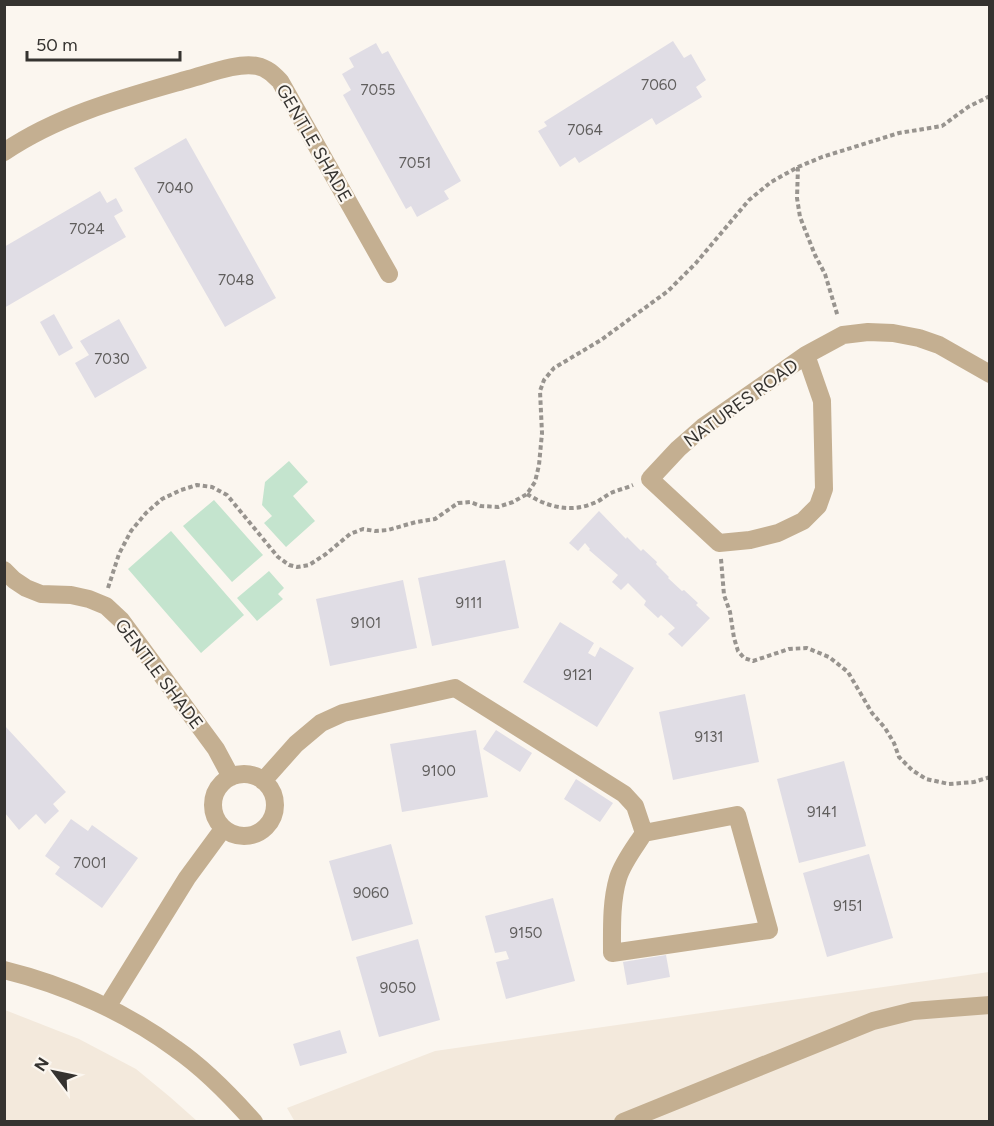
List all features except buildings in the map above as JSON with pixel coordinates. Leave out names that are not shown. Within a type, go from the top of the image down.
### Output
[{"type":"street","name":"GENTLE SHADE","points":[[4,152],[40,131],[115,100],[231,67],[256,66],[270,71],[280,81],[389,274]]},
{"type":"street","name":"NATURES ROAD","points":[[650,479],[678,449],[703,427],[806,355],[843,335],[868,332],[893,333],[919,338],[939,345],[990,374]]},
{"type":"street","name":"NATURES ROAD","points":[[719,543],[750,540],[778,533],[803,521],[818,506],[824,489],[822,401],[806,355]]},
{"type":"street","points":[[650,479],[719,543]]},
{"type":"street","name":"GENTLE SHADE","points":[[4,570],[26,588],[41,594],[71,595],[106,606],[121,620],[216,749],[231,777]]},
{"type":"street","points":[[263,781],[296,744],[321,723],[343,713],[455,688],[624,794],[635,806],[644,833]]},
{"type":"street","points":[[239,775],[252,775],[263,781],[270,788],[274,800],[274,812],[268,825],[258,833],[246,836],[235,835],[223,829],[213,813],[213,800],[217,789],[225,780],[239,775]]},
{"type":"street","points":[[737,814],[769,930],[612,953],[612,910],[618,877],[644,833],[737,814]]},
{"type":"street","points":[[107,1007],[187,878],[223,829]]},
{"type":"street","points":[[4,970],[52,984],[107,1007],[177,1049],[228,1093],[254,1122]]},
{"type":"street","points":[[623,1122],[873,1021],[913,1011],[990,1005]]},
{"type":"path","points":[[100,603],[110,585],[118,554],[131,531],[162,499],[197,485],[212,487],[227,495],[278,557],[289,565],[297,567],[309,566],[350,534],[363,528],[375,531],[388,530],[435,519],[458,503],[470,502],[482,506],[498,507],[513,502],[527,494],[535,482],[542,433],[540,391],[544,380],[554,368],[601,340],[668,291],[696,263],[750,200],[771,182],[822,157],[899,133],[942,126],[968,107],[990,96]]},
{"type":"path","points":[[798,167],[797,198],[800,217],[825,274],[843,335]]},
{"type":"path","points":[[527,494],[539,502],[556,507],[573,508],[594,503],[611,493],[650,479]]},
{"type":"path","points":[[719,543],[724,595],[738,651],[744,658],[753,661],[789,649],[807,648],[829,657],[848,672],[894,743],[899,757],[912,770],[926,779],[949,784],[974,783],[990,777]]},
{"type":"shaded area","points":[[989,972],[989,1121],[295,1122],[287,1108],[435,1051]]},
{"type":"shaded area","points":[[5,1010],[79,1039],[136,1069],[197,1121],[5,1121]]},
{"type":"green space","points":[[289,461],[308,482],[293,496],[315,521],[286,547],[264,523],[272,516],[262,505],[265,482]]},
{"type":"green space","points":[[214,500],[263,555],[232,582],[183,526]]},
{"type":"green space","points":[[171,531],[244,615],[201,653],[128,569]]},
{"type":"green space","points":[[269,571],[284,588],[278,594],[283,599],[257,621],[237,598]]}]
